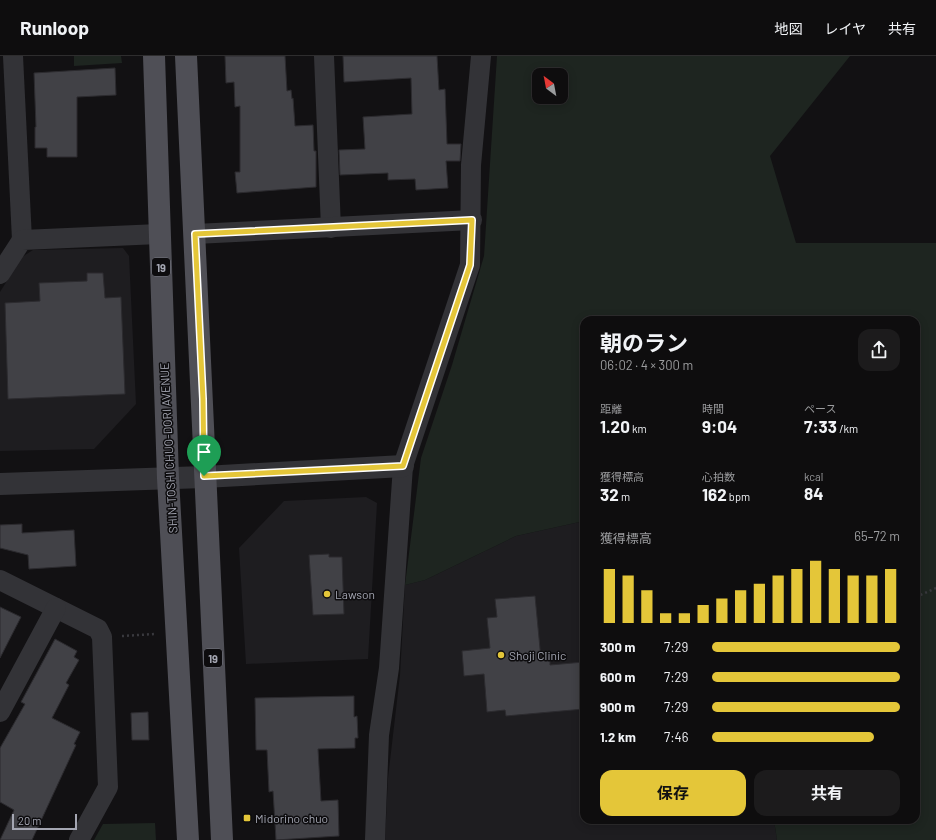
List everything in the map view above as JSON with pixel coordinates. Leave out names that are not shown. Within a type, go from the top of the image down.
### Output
[{"type":"main road","name":"SHIN-TOSHI CHUO-DORI AVENUE","points":[[154,56],[168,478],[188,840]]},
{"type":"main road","name":"19","points":[[186,56],[203,399],[204,476],[222,840]]},
{"type":"street","points":[[0,274],[22,240],[8,109],[14,56]]},
{"type":"street","points":[[324,56],[331,228]]},
{"type":"street","points":[[375,840],[379,735],[389,668],[403,466],[470,265],[472,220],[471,165],[481,56]]},
{"type":"street","points":[[195,234],[472,220]]},
{"type":"street","points":[[22,240],[159,234]]},
{"type":"street","points":[[0,484],[168,478],[403,466]]},
{"type":"street","points":[[0,580],[98,629],[102,637],[108,786],[79,840]]},
{"type":"street","points":[[0,712],[56,608]]},
{"type":"path","points":[[920,595],[936,588]]},
{"type":"path","points":[[102,637],[156,634]]},
{"type":"shaded area","points":[[74,56],[121,56],[122,63],[74,66]]},
{"type":"shaded area","points":[[497,56],[850,56],[770,156],[796,243],[936,243],[936,840],[777,840],[775,824],[920,824],[920,316],[580,316],[580,522],[516,536],[425,580],[405,585],[421,458],[452,365],[484,256]]},
{"type":"shaded area","points":[[123,248],[129,256],[136,404],[94,449],[0,451],[0,292],[22,257],[33,250]]},
{"type":"shaded area","points":[[366,497],[377,503],[368,659],[246,664],[239,548],[284,501]]},
{"type":"shaded area","points":[[580,522],[580,824],[775,824],[777,840],[385,840],[388,778],[400,675],[405,585],[425,580],[516,536]]},
{"type":"shaded area","points":[[155,823],[156,840],[94,840],[103,824]]},
{"type":"building","points":[[225,56],[285,56],[287,91],[291,90],[292,99],[293,98],[295,126],[313,125],[314,151],[316,151],[316,187],[237,193],[235,172],[240,172],[240,106],[235,107],[234,82],[226,83]]},
{"type":"building","points":[[343,56],[437,56],[439,90],[445,89],[447,144],[461,144],[460,161],[446,161],[448,188],[416,190],[415,179],[388,180],[388,173],[340,175],[339,150],[365,149],[363,117],[412,114],[411,78],[344,82]]},
{"type":"building","points":[[115,68],[116,95],[77,97],[77,157],[47,157],[47,148],[35,148],[36,127],[34,73]]},
{"type":"building","points":[[87,273],[103,273],[105,298],[121,297],[125,394],[8,399],[5,303],[40,301],[39,283],[87,281]]},
{"type":"building","points":[[22,524],[22,533],[74,530],[76,566],[29,569],[28,555],[0,548],[0,525]]},
{"type":"building","name":"Lawson","points":[[329,554],[329,557],[342,557],[344,614],[313,615],[309,555]]},
{"type":"building","name":"Shoji Clinic","points":[[535,596],[541,659],[550,658],[550,665],[580,662],[580,709],[506,716],[505,710],[487,712],[484,674],[464,676],[462,651],[490,648],[487,618],[497,617],[495,599]]},
{"type":"building","points":[[0,607],[21,617],[0,658]]},
{"type":"building","points":[[55,639],[77,651],[74,657],[79,660],[66,683],[69,685],[52,718],[80,732],[74,744],[76,745],[32,840],[0,840],[14,810],[0,802],[0,748],[25,704],[21,702]]},
{"type":"building","points":[[354,696],[354,717],[357,716],[358,738],[355,738],[355,748],[318,749],[321,801],[338,800],[339,836],[276,840],[273,791],[269,792],[267,750],[256,750],[255,698]]},
{"type":"building","points":[[148,712],[149,740],[132,740],[131,713]]},
{"type":"place","name":"Lawson","points":[[327,594]]},
{"type":"place","name":"Shoji Clinic","points":[[501,655]]},
{"type":"place","name":"Midorino chuo","points":[[247,818]]},
{"type":"route","points":[[472,220],[470,265],[403,466],[204,476],[203,399],[195,234],[472,220]]}]
